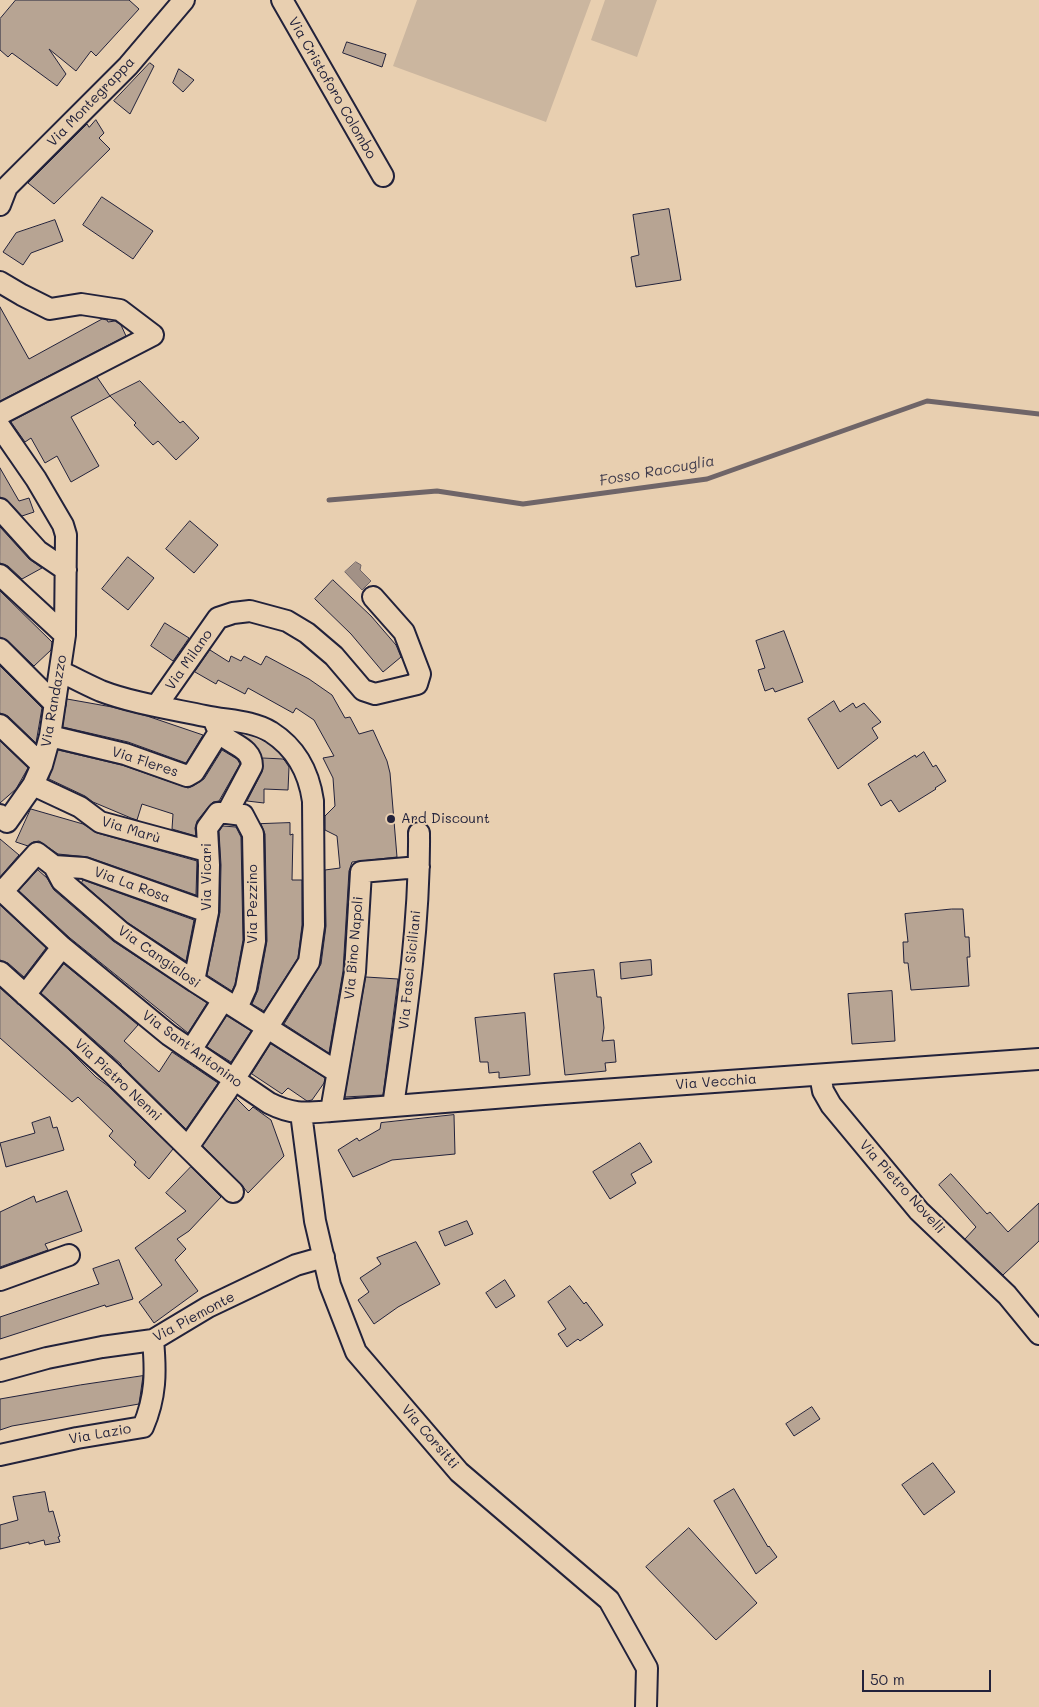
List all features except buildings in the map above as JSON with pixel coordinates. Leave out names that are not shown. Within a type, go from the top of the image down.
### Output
[{"type":"street","name":"Via Montegrappa","points":[[0,204],[8,187],[128,66],[184,0]]},
{"type":"street","name":"Via Cristoforo Colombo","points":[[282,0],[383,176]]},
{"type":"street","points":[[0,282],[50,308],[81,304],[120,310],[153,335],[0,414]]},
{"type":"street","name":"Via Randazzo","points":[[0,427],[36,479],[63,525],[66,535],[65,635],[50,736],[42,765],[33,785],[4,819]]},
{"type":"street","points":[[0,509],[38,551],[66,570]]},
{"type":"street","points":[[0,575],[65,635]]},
{"type":"street","name":"Via Milano","points":[[157,705],[218,618],[233,613],[250,612],[287,621],[307,633],[334,656],[363,690],[375,694],[417,684],[420,674],[404,632],[373,597]]},
{"type":"street","points":[[0,649],[55,704]]},
{"type":"street","name":"Via Milano","points":[[60,671],[103,691],[157,705],[216,725],[248,722],[272,732],[291,749],[306,773],[311,787],[313,802],[314,926],[310,962],[188,1147]]},
{"type":"street","points":[[0,725],[42,765]]},
{"type":"street","name":"Via Fleres","points":[[50,736],[125,754],[187,776],[194,772],[216,725]]},
{"type":"street","name":"Via Vicari","points":[[194,981],[208,912],[209,865],[207,828],[218,813],[227,813],[249,771],[252,761],[246,751],[216,725]]},
{"type":"street","name":"Via Marù","points":[[33,785],[80,808],[100,822],[207,851]]},
{"type":"street","name":"Via Pezzino","points":[[227,813],[243,815],[253,834],[255,941],[246,988],[230,1004]]},
{"type":"street","name":"Via Fasci Siciliani","points":[[393,1106],[409,990],[419,867],[419,833]]},
{"type":"street","name":"Via Cangialosi","points":[[1,890],[37,853],[54,866],[62,881],[121,932],[337,1072]]},
{"type":"street","name":"Via La Rosa","points":[[54,866],[84,868],[208,912]]},
{"type":"street","name":"Via Bino Napoli","points":[[331,1111],[355,972],[361,872],[419,867]]},
{"type":"street","name":"Via Sant'Antonino","points":[[1,890],[62,947],[169,1035],[284,1111],[301,1113],[393,1106]]},
{"type":"street","points":[[25,994],[62,947]]},
{"type":"street","name":"Via Pietro Nenni","points":[[0,972],[110,1071],[234,1192]]},
{"type":"street","points":[[191,1050],[230,1004]]},
{"type":"street","name":"Via Vecchia","points":[[393,1106],[1039,1059]]},
{"type":"street","name":"Via Pietro Novelli","points":[[820,1075],[823,1090],[831,1105],[919,1211],[1007,1295],[1039,1334]]},
{"type":"street","name":"Via Corsitti","points":[[301,1113],[315,1220],[330,1285],[356,1352],[459,1472],[609,1600],[646,1668],[646,1707]]},
{"type":"street","points":[[0,1280],[69,1255]]},
{"type":"street","name":"Via Piemonte","points":[[0,1371],[47,1358],[102,1347],[153,1340],[208,1307],[296,1265],[324,1257]]},
{"type":"street","name":"Via Lazio","points":[[0,1455],[77,1438],[143,1427],[150,1412],[156,1373],[153,1340]]},
{"type":"shaded area","points":[[417,0],[591,0],[546,122],[393,66]]},
{"type":"shaded area","points":[[605,0],[657,0],[637,57],[591,40]]},
{"type":"shaded area","points":[[356,562],[361,565],[360,570],[371,581],[362,590],[345,572]]},
{"type":"shaded area","points":[[237,732],[265,742],[289,759],[259,757],[236,735]]},
{"type":"waterway","name":"Fosso Raccuglia","points":[[329,500],[437,491],[523,504],[707,479],[927,401],[1039,414]]},
{"type":"place","name":"Ard Discount","points":[[391,819]]}]
